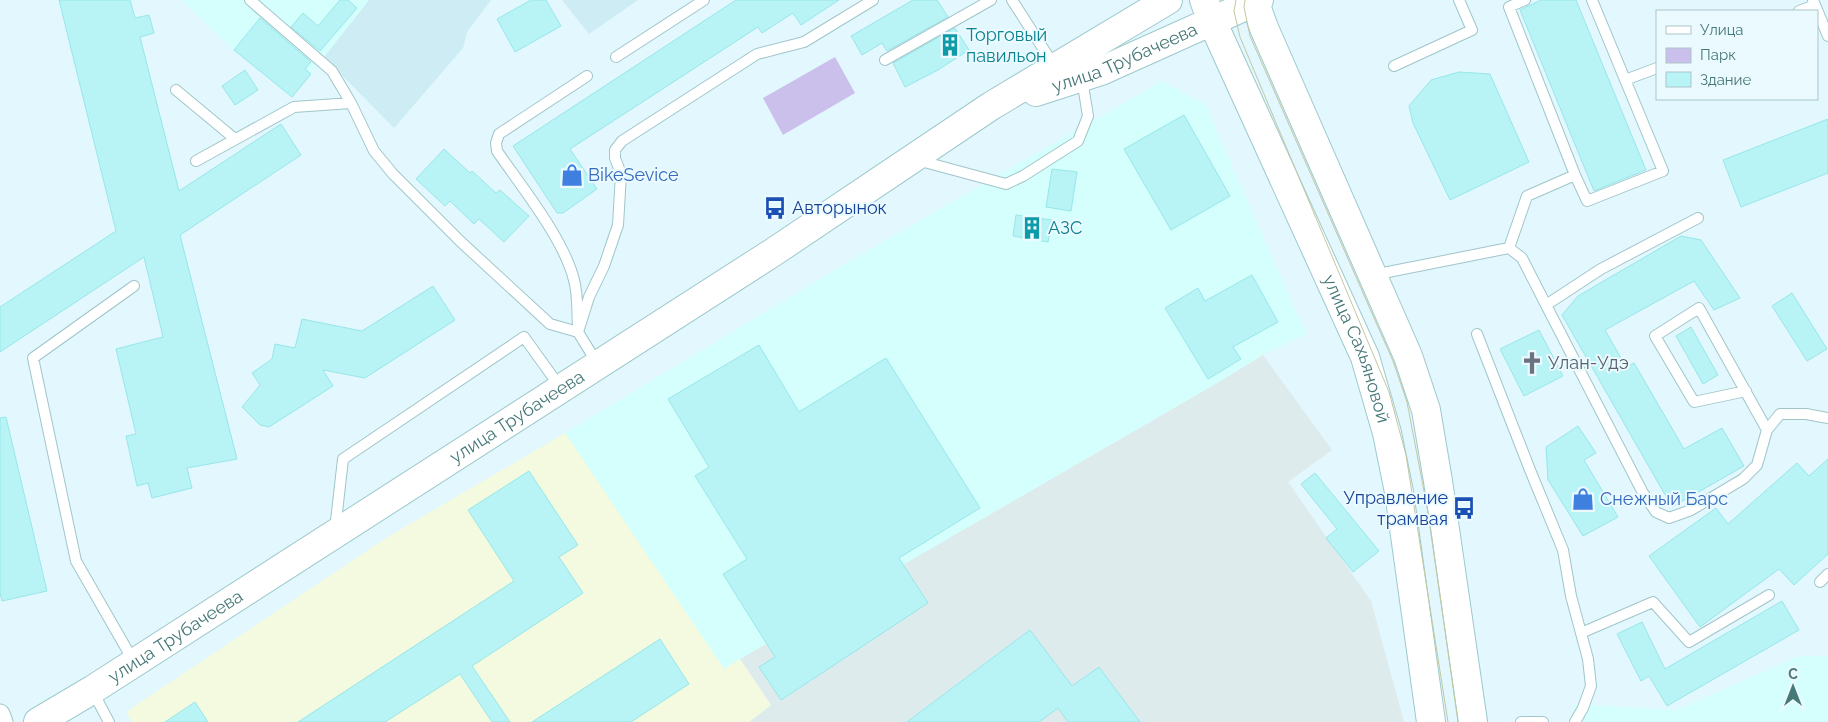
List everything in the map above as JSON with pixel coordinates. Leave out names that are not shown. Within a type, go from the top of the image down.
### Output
[{"type":"main road","name":"улица Трубачеева","points":[[38,722],[92,690],[772,253],[911,158],[992,106],[1168,0]]},
{"type":"main road","name":"улица Трубачеева","points":[[992,106],[1101,71],[1208,10],[1256,1]]},
{"type":"main road","points":[[1256,1],[1267,36],[1408,356],[1426,410],[1473,722]]},
{"type":"main road","name":"улица Сахьяновой","points":[[1208,10],[1365,357],[1387,433],[1399,492],[1431,722]]},
{"type":"main road","points":[[1376,396],[1417,383]]},
{"type":"street","points":[[0,714],[4,722]]},
{"type":"lane","points":[[250,0],[332,71],[351,104],[374,152],[448,228],[550,324],[578,332]]},
{"type":"lane","points":[[616,57],[704,0]]},
{"type":"lane","points":[[578,332],[589,296],[604,266],[618,225],[621,174],[615,158],[615,150],[622,141],[757,54],[804,42],[873,0]]},
{"type":"lane","points":[[885,60],[991,0]]},
{"type":"lane","points":[[1012,0],[1056,68]]},
{"type":"lane","points":[[1394,66],[1472,30],[1458,0]]},
{"type":"lane","points":[[1525,0],[1509,7],[1587,201],[1663,171],[1592,0]]},
{"type":"lane","points":[[1801,10],[1814,2]]},
{"type":"lane","points":[[1818,12],[1828,36]]},
{"type":"lane","points":[[1625,80],[1656,68]]},
{"type":"lane","points":[[588,76],[499,134],[496,143],[497,151],[566,256],[574,280],[578,332],[598,364]]},
{"type":"lane","points":[[911,158],[1006,184],[1023,176],[1078,141],[1088,116],[1081,77]]},
{"type":"lane","points":[[176,90],[235,139]]},
{"type":"lane","points":[[196,161],[294,107],[351,104]]},
{"type":"lane","points":[[1509,248],[1527,196],[1575,175]]},
{"type":"lane","points":[[1546,305],[1601,269],[1698,218]]},
{"type":"lane","points":[[1372,275],[1509,248],[1522,258],[1643,493],[1656,512],[1669,518],[1691,510],[1743,479],[1757,465],[1767,430],[1780,414],[1806,414],[1828,418]]},
{"type":"lane","points":[[134,286],[33,358],[76,561],[134,663]]},
{"type":"lane","points":[[1746,391],[1694,402],[1655,336],[1700,308],[1746,391],[1767,430]]},
{"type":"lane","points":[[1477,334],[1530,470],[1564,550],[1571,596],[1588,659],[1591,686],[1584,708],[1575,722]]},
{"type":"lane","points":[[335,534],[343,459],[524,338],[561,388]]},
{"type":"lane","points":[[1820,582],[1828,574]]},
{"type":"lane","points":[[1581,632],[1653,602],[1689,642],[1769,595]]},
{"type":"lane","points":[[92,690],[110,722]]},
{"type":"lane","points":[[1521,722],[1540,722]]},
{"type":"shaded area","points":[[181,0],[369,0],[292,97],[234,50]]},
{"type":"shaded area","points":[[369,0],[491,0],[467,32],[463,48],[394,128],[324,57]]},
{"type":"shaded area","points":[[562,0],[638,0],[589,34]]},
{"type":"shaded area","points":[[1162,81],[1205,104],[1306,334],[1263,355],[724,669],[565,433],[853,259]]},
{"type":"shaded area","points":[[1263,355],[1332,450],[1288,482],[1371,601],[1404,722],[749,722],[771,705],[740,659]]},
{"type":"shaded area","points":[[565,433],[724,669],[740,659],[771,705],[749,722],[132,722],[126,712],[386,538]]},
{"type":"shaded area","points":[[1800,656],[1828,656],[1828,722],[1573,722],[1573,704],[1676,710]]},
{"type":"green space","points":[[835,57],[855,93],[783,135],[763,98]]},
{"type":"building","points":[[59,0],[130,0],[135,18],[149,15],[154,33],[140,37],[179,191],[281,124],[301,155],[180,235],[237,459],[187,468],[192,488],[152,498],[148,483],[137,486],[126,436],[136,434],[116,349],[163,337],[144,257],[0,352],[0,307],[116,231]]},
{"type":"building","points":[[340,0],[348,0],[357,8],[320,51],[291,27],[303,13],[318,26]]},
{"type":"building","points":[[531,0],[546,0],[561,26],[515,52],[497,19]]},
{"type":"building","points":[[736,0],[839,0],[801,25],[793,13],[762,33],[758,27],[570,149],[597,189],[563,213],[557,213],[513,146]]},
{"type":"building","points":[[913,0],[937,0],[948,17],[887,51],[882,43],[862,55],[851,36]]},
{"type":"building","points":[[1541,0],[1576,0],[1646,170],[1594,191],[1520,10]]},
{"type":"building","points":[[260,18],[311,62],[305,69],[311,74],[292,97],[234,50]]},
{"type":"building","points":[[955,28],[969,50],[938,70],[905,87],[893,63]]},
{"type":"building","points":[[245,70],[258,90],[235,105],[222,86]]},
{"type":"building","points":[[1459,72],[1490,74],[1529,162],[1450,200],[1413,123],[1409,106],[1431,80]]},
{"type":"building","points":[[1184,115],[1230,196],[1171,230],[1124,149]]},
{"type":"building","points":[[1828,119],[1828,173],[1741,207],[1723,160]]},
{"type":"building","points":[[444,149],[470,173],[472,171],[496,193],[500,190],[529,216],[504,242],[479,219],[474,224],[450,201],[445,206],[416,179]]},
{"type":"building","points":[[1052,169],[1077,172],[1071,211],[1046,207]]},
{"type":"building","name":"АЗС","points":[[1016,215],[1052,220],[1048,242],[1013,236]]},
{"type":"building","points":[[1681,236],[1701,240],[1740,298],[1714,310],[1694,281],[1605,330],[1626,367],[1634,363],[1684,449],[1722,428],[1744,466],[1672,507],[1562,315],[1578,296]]},
{"type":"building","points":[[1252,275],[1278,322],[1233,347],[1241,359],[1208,379],[1165,308],[1198,288],[1205,301]]},
{"type":"building","points":[[433,286],[455,320],[365,378],[323,370],[333,386],[269,427],[260,425],[242,407],[260,385],[252,373],[272,359],[275,344],[295,348],[302,319],[362,331]]},
{"type":"building","points":[[1792,293],[1827,349],[1807,361],[1772,306]]},
{"type":"building","points":[[1691,327],[1718,375],[1703,384],[1676,336]]},
{"type":"building","name":"Улан-Удэ","points":[[1539,330],[1563,376],[1524,396],[1500,349]]},
{"type":"building","points":[[759,345],[799,412],[886,358],[980,508],[899,558],[928,603],[781,700],[759,667],[775,657],[723,574],[747,559],[695,476],[709,467],[668,399]]},
{"type":"building","points":[[6,417],[47,591],[2,601],[0,593],[0,418]]},
{"type":"building","name":"Снежный Барс","points":[[1578,426],[1596,453],[1584,460],[1618,517],[1583,536],[1548,480],[1546,447]]},
{"type":"building","points":[[1828,459],[1828,554],[1794,585],[1779,569],[1700,627],[1649,556],[1716,508],[1728,524],[1797,463],[1809,476]]},
{"type":"building","points":[[529,471],[578,545],[559,557],[583,593],[472,666],[510,722],[492,722],[460,674],[385,722],[298,722],[514,581],[468,510]]},
{"type":"building","points":[[1315,473],[1379,551],[1353,572],[1326,538],[1337,529],[1301,484]]},
{"type":"building","points":[[1782,601],[1799,630],[1667,706],[1649,676],[1641,681],[1617,634],[1642,622],[1665,669]]},
{"type":"building","points":[[1030,630],[1072,686],[1099,667],[1140,722],[1068,722],[1058,708],[1039,722],[907,722]]},
{"type":"building","points":[[660,639],[689,684],[631,722],[532,722]]},
{"type":"building","points":[[195,702],[208,722],[165,722]]},
{"type":"tram line","points":[[1236,0],[1234,11],[1240,37],[1389,392],[1406,455],[1448,722]]},
{"type":"tram line","points":[[1245,0],[1244,7],[1250,36],[1393,361],[1407,402],[1429,517],[1458,722]]},
{"type":"place","name":"Торговый павильон","points":[[950,45]]},
{"type":"place","name":"BikeSevice","points":[[572,175]]},
{"type":"place","name":"Авторынок","points":[[775,208]]},
{"type":"place","name":"АЗС","points":[[1032,228]]},
{"type":"place","name":"Улан-Удэ","points":[[1532,363]]},
{"type":"place","name":"Снежный Барс","points":[[1583,499]]},
{"type":"place","name":"Управление трамвая","points":[[1464,508]]}]
